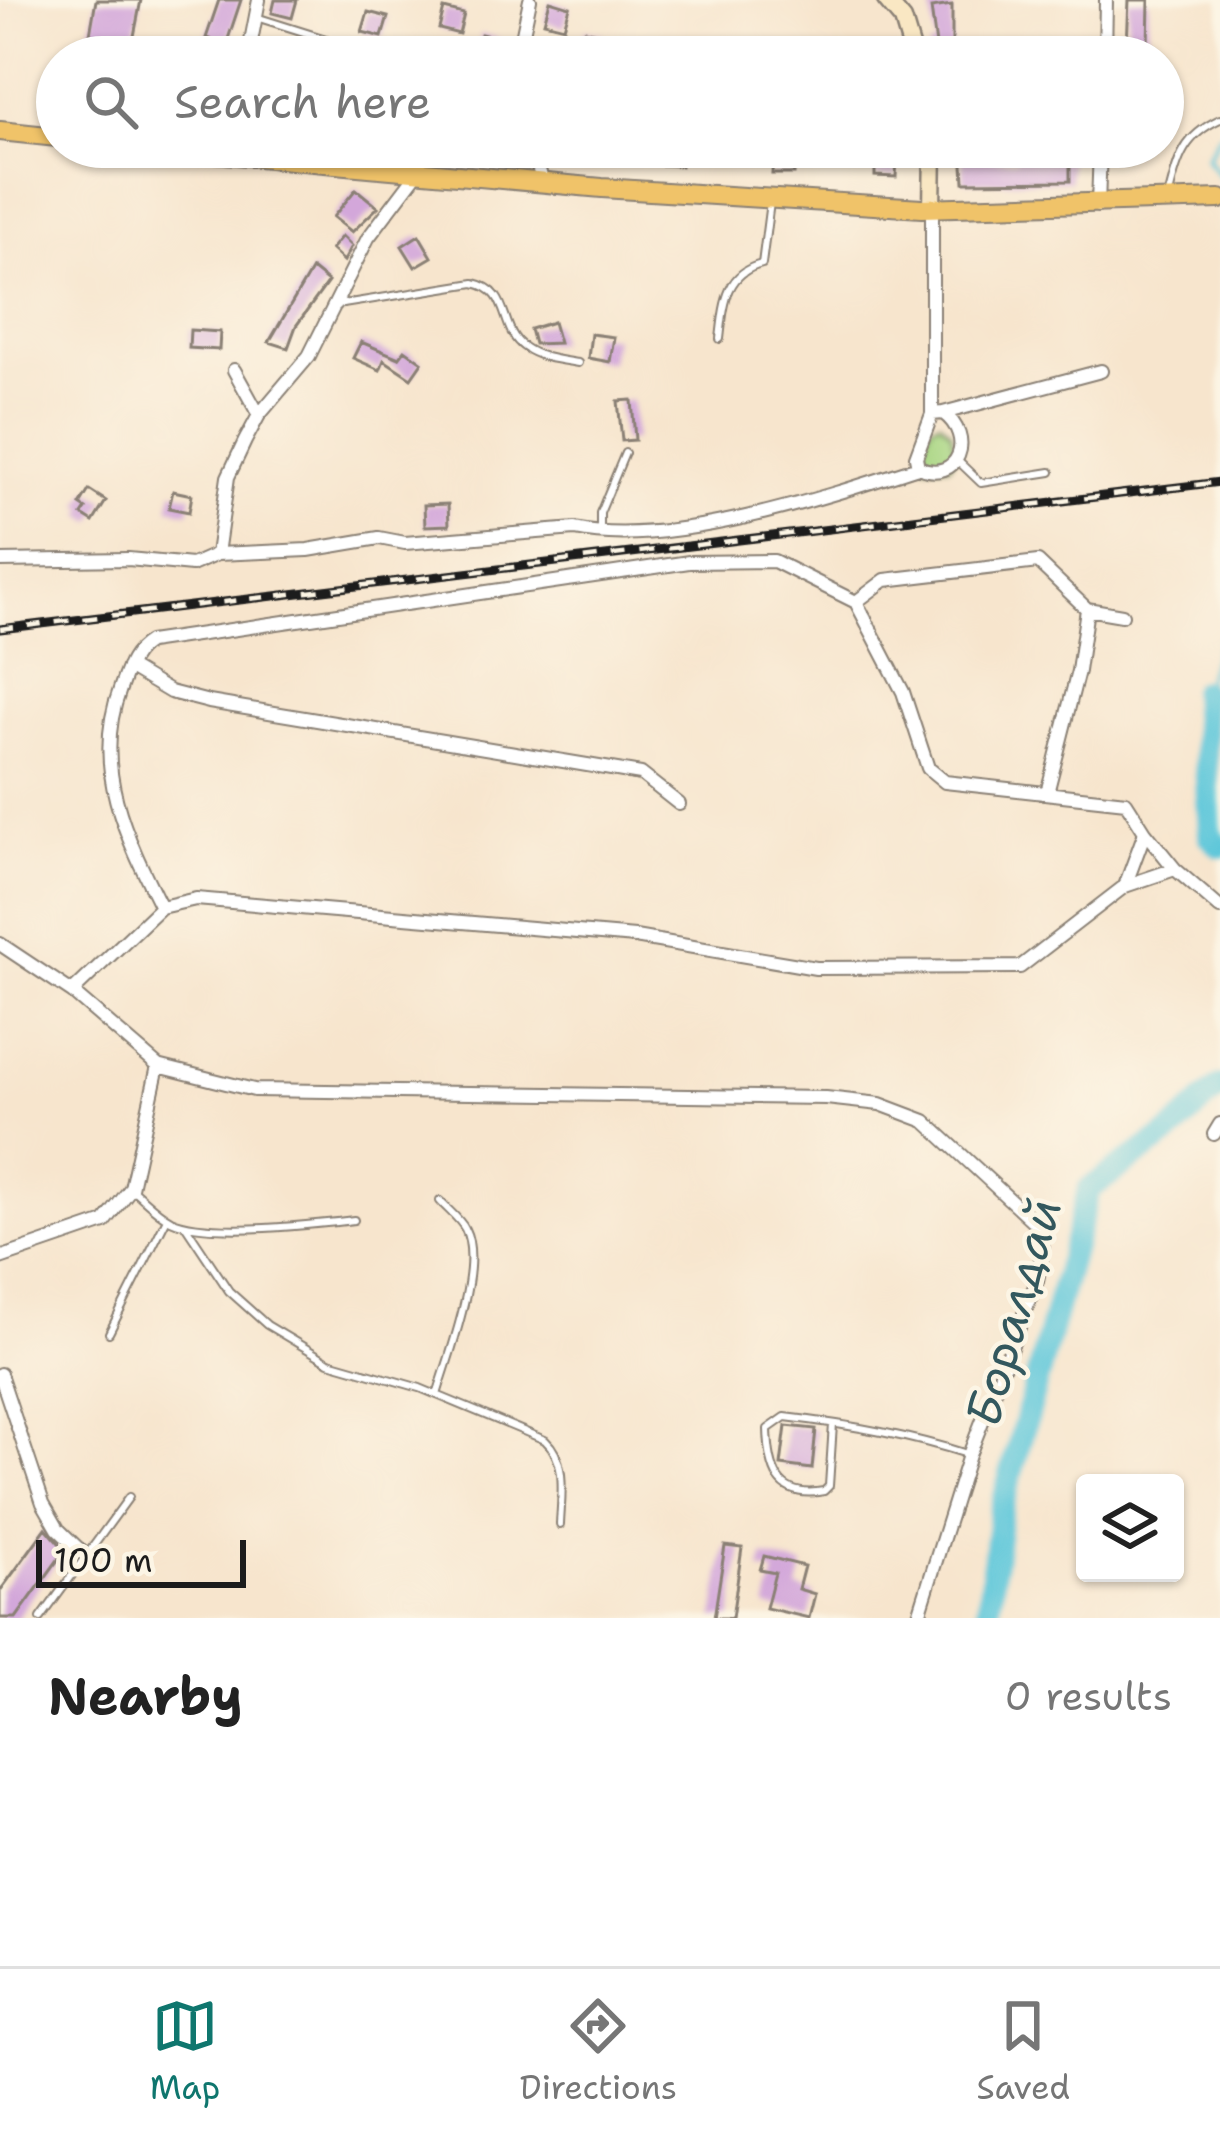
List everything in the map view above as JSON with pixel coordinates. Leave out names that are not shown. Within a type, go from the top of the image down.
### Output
[{"type":"main road","points":[[886,0],[903,20],[908,36]]},
{"type":"main road","points":[[0,130],[36,134]]},
{"type":"main road","points":[[380,168],[932,208],[1220,199]]},
{"type":"main road","points":[[932,208],[933,168]]},
{"type":"street","points":[[252,36],[259,0]]},
{"type":"street","points":[[522,36],[530,0]]},
{"type":"street","points":[[1105,36],[1106,0]]},
{"type":"street","points":[[538,168],[543,183]]},
{"type":"street","points":[[1097,206],[1099,168]]},
{"type":"street","points":[[217,554],[228,477],[259,415],[309,356],[368,238],[418,172]]},
{"type":"street","points":[[918,467],[916,457],[938,414],[932,208]]},
{"type":"street","points":[[234,370],[259,415]]},
{"type":"street","points":[[938,414],[1101,371]]},
{"type":"street","points":[[0,561],[128,559],[192,565],[217,554],[308,550],[379,538],[405,543],[575,529],[600,534],[754,518],[918,467],[932,473],[958,461],[958,426],[938,414]]},
{"type":"street","points":[[160,907],[129,842],[108,764],[112,710],[136,650],[149,642],[689,562],[774,561],[856,602],[903,692],[928,768],[945,782],[1126,802],[1175,869],[1220,908]]},
{"type":"street","points":[[856,602],[885,580],[1038,562],[1087,609],[1122,615]]},
{"type":"street","points":[[1047,794],[1078,671],[1087,609]]},
{"type":"street","points":[[128,668],[170,692],[208,702],[641,774],[679,804]]},
{"type":"street","points":[[1125,886],[1144,832]]},
{"type":"street","points":[[72,992],[160,907],[196,898],[635,937],[815,968],[1020,967],[1125,886],[1175,869]]},
{"type":"street","points":[[0,944],[72,992],[158,1066],[254,1090],[826,1098],[909,1112],[926,1121],[1034,1222],[1042,1248],[1036,1281],[969,1455],[919,1618]]},
{"type":"street","points":[[0,1258],[104,1222],[130,1188],[158,1066]]},
{"type":"street","points":[[0,1374],[44,1503],[58,1529],[85,1556]]},
{"type":"lane","points":[[256,17],[316,36]]},
{"type":"lane","points":[[1184,144],[1220,119]]},
{"type":"lane","points":[[1168,202],[1176,168]]},
{"type":"lane","points":[[720,339],[733,281],[742,269],[762,264],[771,198]]},
{"type":"lane","points":[[337,305],[474,283],[488,286],[500,296],[524,346],[544,357],[578,363]]},
{"type":"lane","points":[[600,534],[599,513],[626,453]]},
{"type":"lane","points":[[958,461],[981,483],[1051,472]]},
{"type":"lane","points":[[130,1188],[167,1218],[185,1225],[290,1227],[354,1220]]},
{"type":"lane","points":[[436,1395],[462,1315],[470,1254],[464,1226],[440,1201]]},
{"type":"lane","points":[[109,1333],[167,1218]]},
{"type":"lane","points":[[185,1225],[229,1292],[267,1325],[329,1362],[436,1395],[545,1440],[556,1450],[561,1469],[560,1526]]},
{"type":"lane","points":[[832,1424],[829,1486],[824,1491],[800,1489],[776,1478],[769,1468],[768,1429],[785,1417],[832,1424],[923,1440],[969,1455]]},
{"type":"lane","points":[[41,1618],[129,1497]]},
{"type":"green space","points":[[940,421],[951,431],[956,455],[950,465],[925,465],[921,457],[931,425]]},
{"type":"building","points":[[96,0],[141,0],[134,36],[90,36]]},
{"type":"building","points":[[219,0],[241,0],[229,36],[207,36]]},
{"type":"building","points":[[275,0],[297,0],[292,18],[272,13]]},
{"type":"building","points":[[1129,0],[1149,0],[1148,36],[1127,36]]},
{"type":"building","points":[[550,1],[570,7],[564,27],[544,22]]},
{"type":"building","points":[[952,5],[952,36],[935,36],[931,8]]},
{"type":"building","points":[[444,9],[464,14],[459,34],[439,29]]},
{"type":"building","points":[[368,12],[388,17],[382,36],[362,32]]},
{"type":"building","points":[[772,168],[794,168],[794,174],[772,174]]},
{"type":"building","points":[[875,168],[896,168],[896,177],[875,176]]},
{"type":"building","points":[[963,168],[1070,168],[1070,181],[964,182]]},
{"type":"building","points":[[356,189],[378,207],[352,232],[333,217]]},
{"type":"building","points":[[419,235],[432,257],[415,267],[402,246]]},
{"type":"building","points":[[342,236],[352,246],[344,261],[331,249]]},
{"type":"building","points":[[312,269],[328,282],[296,326],[288,348],[269,342]]},
{"type":"building","points":[[553,322],[559,343],[534,344],[530,329]]},
{"type":"building","points":[[190,330],[220,332],[219,350],[189,348]]},
{"type":"building","points":[[591,334],[614,337],[610,362],[588,358]]},
{"type":"building","points":[[361,342],[399,358],[405,350],[422,362],[411,378],[384,360],[380,370],[353,358]]},
{"type":"building","points":[[632,400],[635,440],[622,441],[618,401]]},
{"type":"building","points":[[89,490],[106,501],[93,522],[82,515],[86,509],[80,505]]},
{"type":"building","points":[[173,491],[192,495],[189,512],[169,508]]},
{"type":"building","points":[[448,504],[449,525],[425,526],[424,505]]},
{"type":"building","points":[[786,1426],[816,1429],[812,1469],[781,1465]]},
{"type":"building","points":[[46,1528],[65,1550],[16,1618],[0,1618],[0,1591]]},
{"type":"building","points":[[725,1546],[742,1548],[732,1618],[714,1618]]},
{"type":"building","points":[[764,1556],[804,1566],[798,1589],[815,1594],[809,1618],[766,1608],[775,1573],[760,1570]]},
{"type":"waterway","name":"Боралдай","points":[[1220,134],[1206,158],[1220,176]]},
{"type":"waterway","name":"Боралдай","points":[[1202,692],[1220,639]]},
{"type":"waterway","name":"Боралдай","points":[[1202,692],[1210,836],[1220,846]]},
{"type":"waterway","name":"Боралдай","points":[[987,1618],[1000,1514],[1089,1189],[1172,1132],[1219,1087]]},
{"type":"railway","points":[[0,629],[1220,482]]}]
